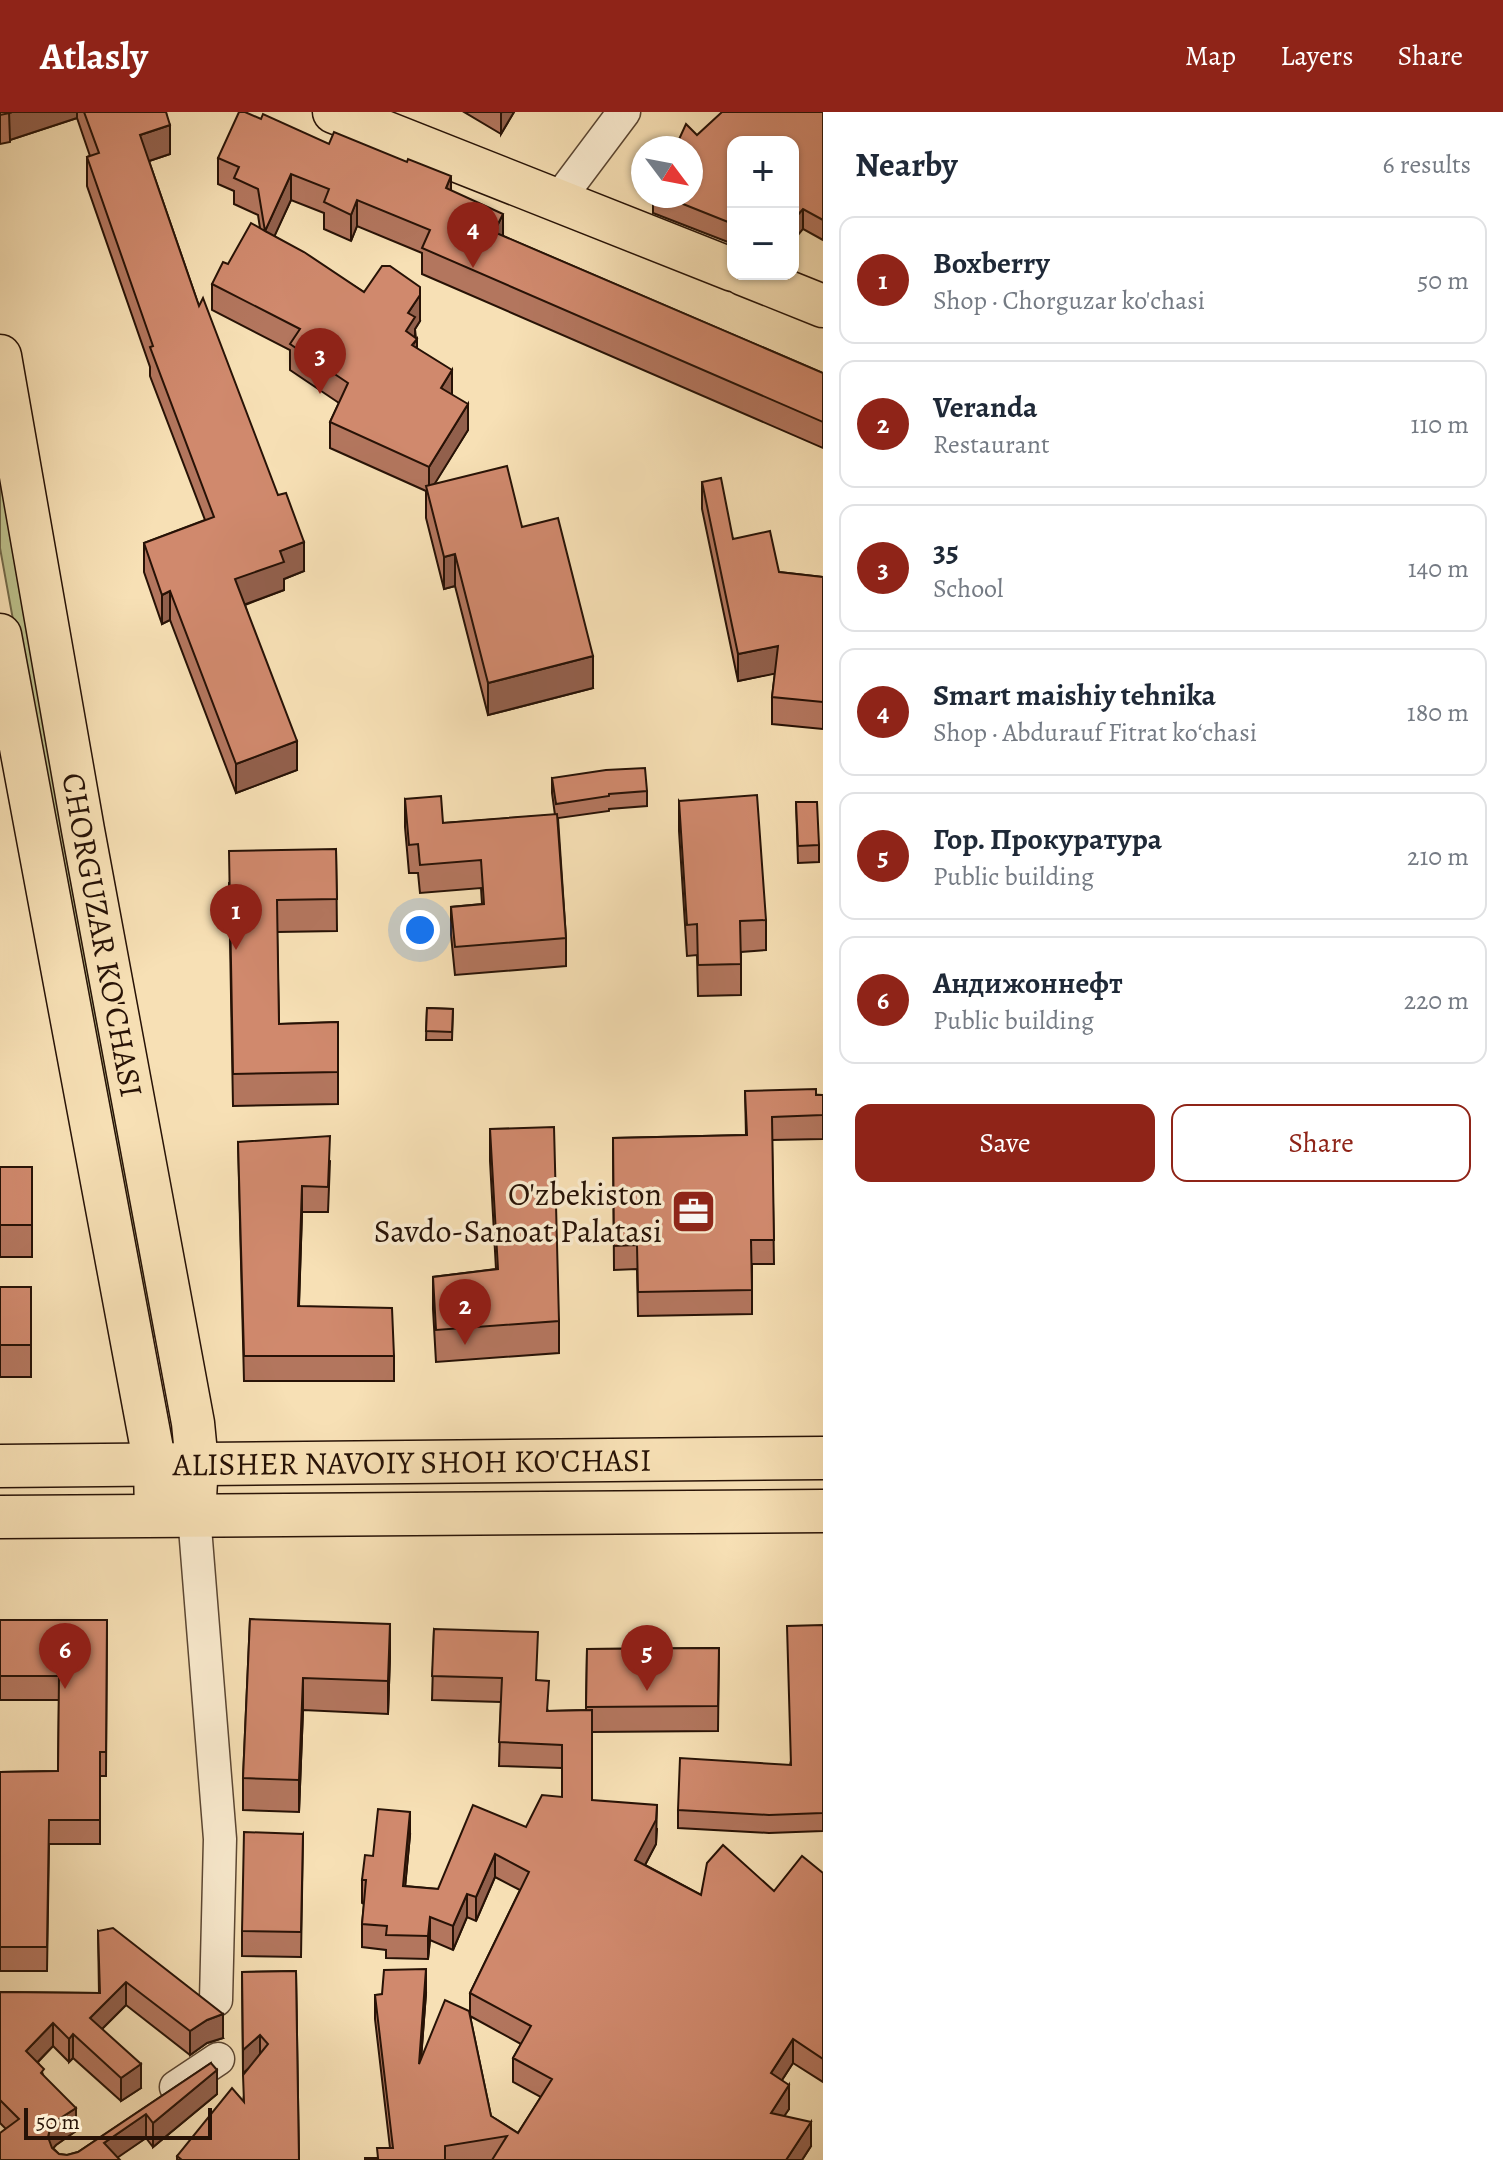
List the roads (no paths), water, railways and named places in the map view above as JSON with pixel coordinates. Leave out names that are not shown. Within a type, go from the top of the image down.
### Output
[{"type":"main road","points":[[334,112],[727,268]]},
{"type":"main road","points":[[758,280],[823,306]]},
{"type":"main road","name":"CHORGUZAR KO'CHASI","points":[[0,356],[83,830],[193,1423],[197,1464],[175,1515]]},
{"type":"main road","name":"CHORGUZAR KO'CHASI","points":[[0,635],[155,1465],[175,1515]]},
{"type":"main road","name":"ALISHER NAVOIY SHOH KO'CHASI","points":[[0,1466],[823,1458]]},
{"type":"main road","name":"ALISHER NAVOIY SHOH KO'CHASI","points":[[0,1517],[823,1511]]},
{"type":"street","points":[[558,200],[624,112]]},
{"type":"street","points":[[175,1515],[220,1839],[216,2000]]},
{"type":"street","points":[[155,2101],[218,2059]]},
{"type":"place","name":"Smart maishiy tehnika","points":[[473,268]]},
{"type":"place","name":"35","points":[[320,394]]},
{"type":"place","name":"Boxberry","points":[[236,950]]},
{"type":"place","name":"O'zbekiston Savdo-Sanoat Palatasi","points":[[693,1212]]},
{"type":"place","name":"Veranda","points":[[465,1345]]},
{"type":"place","name":"Андижоннефт","points":[[65,1689]]},
{"type":"place","name":"Гор. Прокуратура","points":[[647,1691]]}]
